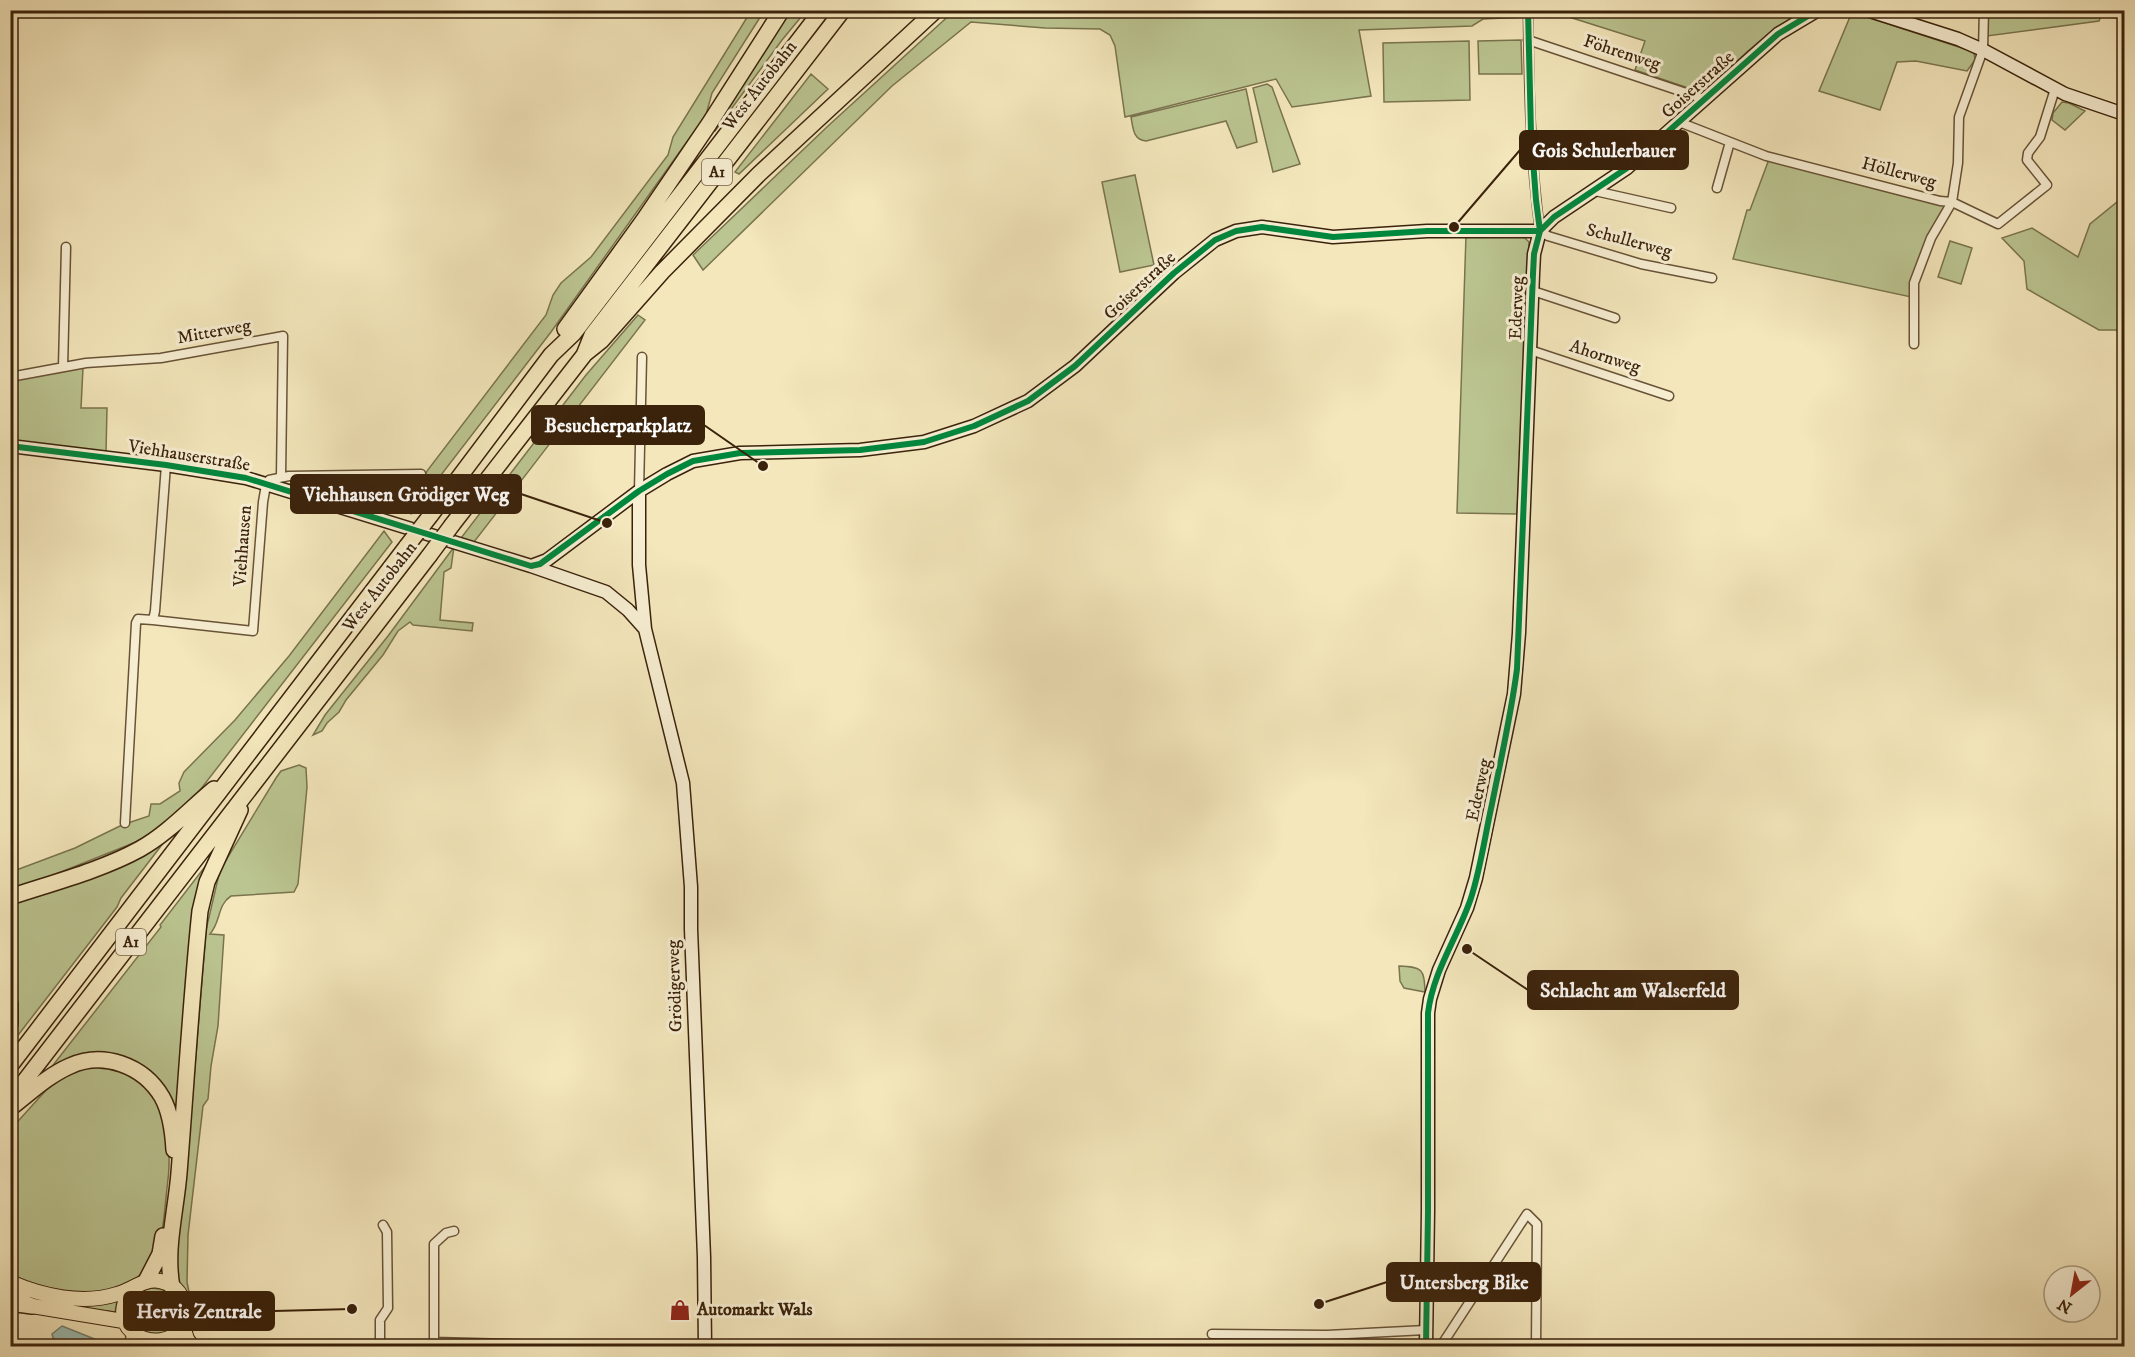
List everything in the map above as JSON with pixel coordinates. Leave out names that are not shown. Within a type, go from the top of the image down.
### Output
[{"type":"highway","points":[[551,356],[566,327],[689,153],[782,10]]},
{"type":"highway","name":"West Autobahn","points":[[10,1065],[551,356],[574,333],[822,10]]},
{"type":"highway","name":"West Autobahn","points":[[10,1100],[584,355],[592,335],[843,10]]},
{"type":"highway","points":[[584,355],[601,341],[662,272],[759,174],[936,10]]},
{"type":"highway","points":[[10,897],[92,869],[140,849],[170,828],[235,772]]},
{"type":"highway","points":[[172,1287],[171,1245],[178,1190],[200,911],[210,873],[251,785]]},
{"type":"highway","points":[[10,1004],[10,1024]]},
{"type":"highway","points":[[10,1108],[56,1073],[71,1065],[87,1061],[116,1062],[131,1067],[148,1080],[161,1095],[169,1112],[172,1130],[174,1149],[172,1174],[160,1254],[146,1281]]},
{"type":"highway","points":[[10,1303],[32,1306]]},
{"type":"main road","points":[[10,1282],[34,1290],[73,1298],[108,1297],[132,1289],[146,1281],[159,1281],[172,1287],[183,1299],[186,1312],[183,1326],[175,1337],[160,1345],[130,1340],[123,1321],[122,1308],[132,1289]]},
{"type":"main road","points":[[10,1295],[32,1306],[123,1321]]},
{"type":"main road","points":[[183,1326],[192,1347]]},
{"type":"street","points":[[1528,10],[1532,144],[1540,231]]},
{"type":"street","name":"Goiserstraße","points":[[531,566],[547,560],[639,491],[667,474],[704,458],[740,453],[860,450],[924,442],[974,426],[1028,401],[1076,366],[1174,273],[1215,240],[1236,231],[1262,228],[1333,237],[1427,231],[1540,231],[1554,216],[1627,168],[1778,34],[1818,10]]},
{"type":"street","points":[[1867,10],[1958,39],[1983,50],[2055,90],[2081,101],[2124,114]]},
{"type":"street","points":[[1914,344],[1914,283],[1931,238],[1952,202],[1958,162],[1959,117],[1983,50],[1984,10]]},
{"type":"street","name":"Föhrenweg","points":[[1528,40],[1704,99]]},
{"type":"street","name":"Höllerweg","points":[[1679,122],[1766,156],[1940,201],[1952,202],[1998,224],[2047,185],[2027,160],[2028,153],[2040,137],[2055,90]]},
{"type":"street","points":[[1717,188],[1730,142]]},
{"type":"street","points":[[1595,190],[1671,208]]},
{"type":"street","name":"Schullerweg","points":[[1540,231],[1548,236],[1641,264],[1712,278]]},
{"type":"street","name":"Ederweg","points":[[1426,1347],[1428,1013],[1436,978],[1467,909],[1476,878],[1514,694],[1519,633],[1534,254],[1540,231]]},
{"type":"street","points":[[63,367],[66,247]]},
{"type":"street","points":[[1533,291],[1615,318]]},
{"type":"street","name":"Mitterweg","points":[[10,377],[86,363],[161,358],[283,336],[280,476]]},
{"type":"street","name":"Ahornweg","points":[[1530,350],[1669,396]]},
{"type":"street","points":[[639,491],[642,357]]},
{"type":"street","name":"Viehhauserstraße","points":[[10,446],[166,465],[246,478],[531,566]]},
{"type":"street","points":[[125,823],[136,623],[138,619],[153,620],[166,465]]},
{"type":"street","points":[[280,476],[421,474]]},
{"type":"street","name":"Viehhausen","points":[[153,620],[254,631],[263,502],[269,480],[280,476]]},
{"type":"street","name":"Grödigerweg","points":[[639,491],[639,565],[645,629],[683,783],[691,887],[705,1347]]},
{"type":"street","name":"Grödigerweg","points":[[531,566],[606,592],[628,610],[645,629]]},
{"type":"street","points":[[1441,1347],[1527,1214],[1537,1224],[1536,1347]]},
{"type":"street","points":[[380,1347],[380,1320],[388,1308],[387,1232],[383,1225]]},
{"type":"street","points":[[454,1231],[446,1233],[434,1244],[434,1342],[577,1347]]},
{"type":"street","points":[[1212,1334],[1327,1335],[1426,1330]]},
{"type":"green space","points":[[751,11],[764,11],[712,93],[706,115],[551,332],[411,514],[404,508],[421,489],[427,471],[546,315],[553,295],[561,283],[591,257],[668,155],[673,137]]},
{"type":"green space","points":[[789,11],[806,11],[715,131],[713,130]]},
{"type":"green space","points":[[954,11],[1527,11],[1527,17],[1483,19],[1472,26],[1359,30],[1371,96],[1292,107],[1276,79],[1125,117],[1115,46],[1110,35],[1100,29],[1045,28],[971,22],[892,86],[703,270],[693,255],[828,126]]},
{"type":"green space","points":[[1550,11],[1807,11],[1777,27],[1703,93],[1635,70],[1645,41]]},
{"type":"green space","points":[[1988,11],[2124,11],[2124,19],[2101,16],[2099,21],[1987,36]]},
{"type":"green space","points":[[1852,12],[1974,52],[1975,60],[1967,71],[1916,61],[1897,62],[1880,110],[1819,91]]},
{"type":"green space","points":[[1521,40],[1522,74],[1479,74],[1478,41]]},
{"type":"green space","points":[[1469,41],[1470,100],[1384,102],[1383,43]]},
{"type":"green space","points":[[811,74],[828,89],[739,174],[735,172]]},
{"type":"green space","points":[[1267,84],[1272,87],[1300,164],[1273,172],[1253,88]]},
{"type":"green space","points":[[1246,89],[1257,142],[1237,148],[1226,121],[1146,141],[1138,138],[1134,133],[1131,117]]},
{"type":"green space","points":[[2062,102],[2085,111],[2065,130],[2052,120],[2053,113]]},
{"type":"green space","points":[[1771,154],[1945,205],[1911,297],[1733,259],[1747,210],[1750,210]]},
{"type":"green space","points":[[1135,175],[1154,265],[1120,272],[1102,182]]},
{"type":"green space","points":[[2117,202],[2124,202],[2124,330],[2099,330],[2027,289],[2024,261],[2002,238],[2032,228],[2078,257],[2090,224]]},
{"type":"green space","points":[[1520,233],[1529,242],[1526,354],[1517,514],[1457,513],[1466,235]]},
{"type":"green space","points":[[1950,241],[1972,248],[1961,284],[1938,277]]},
{"type":"green space","points":[[638,315],[645,320],[474,542],[461,538],[586,375]]},
{"type":"green space","points":[[83,368],[81,408],[107,408],[106,453],[11,440],[11,375]]},
{"type":"green space","points":[[384,531],[392,542],[190,803],[164,826],[136,842],[11,892],[11,872],[75,848],[122,825],[149,816],[151,804],[160,804],[180,791],[179,783],[184,772],[235,720],[289,656]]},
{"type":"green space","points":[[454,547],[451,568],[444,572],[440,620],[473,623],[472,631],[413,625],[410,622],[398,631],[383,655],[339,712],[322,731],[313,735],[325,715],[388,636]]},
{"type":"green space","points":[[299,765],[306,768],[307,787],[298,884],[294,892],[231,896],[223,904],[210,934],[224,935],[218,1026],[208,1099],[203,1106],[188,1235],[187,1282],[190,1297],[178,1281],[174,1259],[192,1104],[206,930],[220,870],[281,771]]},
{"type":"green space","points":[[171,833],[12,1043],[15,1029],[15,1007],[10,985],[10,903]]},
{"type":"green space","points":[[207,864],[178,1119],[126,1060],[50,1069],[161,927],[160,925]]},
{"type":"green space","points":[[1399,966],[1413,967],[1421,971],[1425,992],[1404,988],[1400,981]]},
{"type":"green space","points":[[104,1064],[142,1081],[162,1109],[169,1161],[158,1250],[143,1273],[127,1284],[109,1290],[89,1292],[48,1287],[11,1274],[11,1129],[48,1086],[77,1068]]},
{"type":"green space","points":[[150,1288],[165,1291],[177,1305],[175,1327],[161,1337],[136,1331],[130,1317],[132,1300],[142,1291]]},
{"type":"green space","points":[[26,1294],[117,1301],[115,1312],[51,1304],[20,1296]]},
{"type":"water","points":[[62,1326],[110,1346],[67,1346],[53,1338],[52,1334]]},
{"type":"cycle path","points":[[1426,1346],[1428,1013],[1440,968],[1471,898],[1506,737],[1517,669],[1534,254],[1540,231],[1531,133],[1528,10]]},
{"type":"cycle path","points":[[10,446],[166,465],[246,478],[531,566],[540,564],[639,491],[693,461],[740,453],[860,450],[924,442],[974,426],[1028,401],[1075,366],[1174,273],[1215,240],[1236,231],[1262,227],[1333,237],[1427,231],[1540,231],[1554,217],[1627,168],[1778,34],[1818,10]]},
{"type":"place","name":"Gois Schulerbauer","points":[[1454,227]]},
{"type":"place","name":"Besucherparkplatz","points":[[763,466]]},
{"type":"place","name":"Viehhausen Grödiger Weg","points":[[607,523]]},
{"type":"place","name":"Schlacht am Walserfeld","points":[[1467,949]]},
{"type":"place","name":"Untersberg Bike","points":[[1319,1304]]},
{"type":"place","name":"Hervis Zentrale","points":[[352,1309]]},
{"type":"place","name":"Automarkt Wals","points":[[680,1310]]}]
